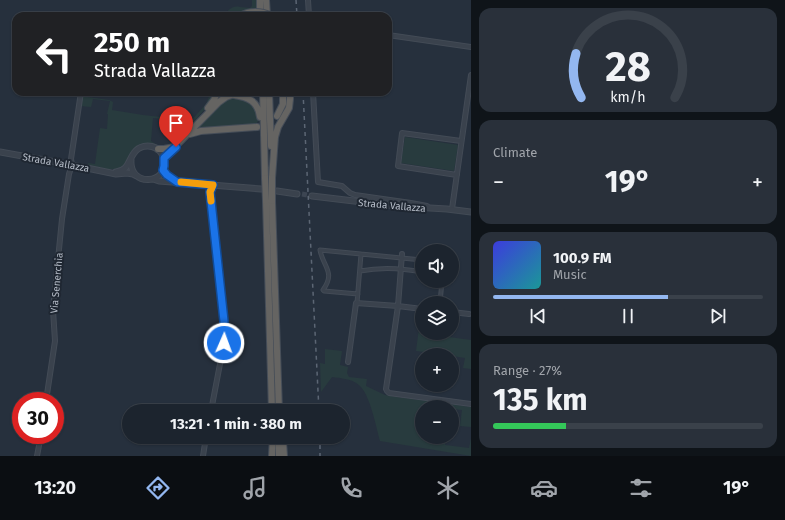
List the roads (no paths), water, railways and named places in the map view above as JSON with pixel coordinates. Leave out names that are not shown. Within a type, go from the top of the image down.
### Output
[{"type":"highway","points":[[260,12],[262,1]]},
{"type":"highway","points":[[262,1],[266,12]]},
{"type":"highway","points":[[184,138],[193,124],[216,96]]},
{"type":"highway","points":[[164,158],[219,102],[230,96]]},
{"type":"highway","points":[[243,96],[254,103],[258,109],[262,154],[268,178]]},
{"type":"highway","points":[[262,96],[265,163]]},
{"type":"highway","points":[[269,96],[268,178],[279,404]]},
{"type":"highway","points":[[277,116],[283,104],[283,96]]},
{"type":"highway","points":[[268,178],[275,137],[278,127],[288,108],[290,96]]},
{"type":"highway","points":[[184,138],[199,131],[256,127]]},
{"type":"highway","points":[[158,149],[164,150],[176,147]]},
{"type":"highway","points":[[269,201],[272,404]]},
{"type":"highway","points":[[278,388],[281,404]]},
{"type":"highway","points":[[272,456],[273,444]]},
{"type":"highway","points":[[279,444],[279,456]]},
{"type":"highway","points":[[283,444],[284,456]]},
{"type":"street","points":[[308,0],[309,12]]},
{"type":"street","points":[[392,36],[471,47]]},
{"type":"street","points":[[452,209],[471,75]]},
{"type":"street","name":"Via Senerchia","points":[[47,392],[55,341],[53,310],[62,219],[69,174],[72,165],[71,159],[80,96]]},
{"type":"street","points":[[313,96],[318,182],[342,186],[350,193],[355,195],[439,208]]},
{"type":"street","points":[[457,174],[398,166],[400,146],[402,133],[461,141]]},
{"type":"street","points":[[112,172],[125,168],[136,150],[143,146],[151,146],[158,149],[164,158],[163,170],[153,179]]},
{"type":"street","name":"Strada Vallazza","points":[[0,152],[112,172],[116,174],[133,174],[145,180],[153,179],[261,190]]},
{"type":"street","points":[[131,160],[132,169],[137,176]]},
{"type":"street","points":[[163,170],[177,182]]},
{"type":"street","points":[[212,404],[224,343],[224,321],[210,192],[213,185]]},
{"type":"street","points":[[276,191],[299,194]]},
{"type":"street","name":"Strada Vallazza","points":[[312,196],[396,206],[452,209],[471,212]]},
{"type":"street","points":[[358,294],[323,290],[328,280],[328,272],[320,250],[402,256],[415,259]]},
{"type":"street","points":[[348,362],[357,303],[361,254]]},
{"type":"street","points":[[402,256],[398,306],[386,389],[387,392],[471,404]]},
{"type":"street","points":[[360,271],[380,268],[415,271]]},
{"type":"street","points":[[357,303],[415,308]]},
{"type":"street","points":[[459,313],[469,314]]},
{"type":"street","points":[[38,456],[40,444]]},
{"type":"street","points":[[203,456],[205,444]]},
{"type":"tunnel","points":[[302,194],[312,196]]},
{"type":"railway","points":[[296,0],[297,12]]},
{"type":"railway","points":[[303,96],[319,404]]},
{"type":"railway","points":[[320,444],[320,456]]}]
